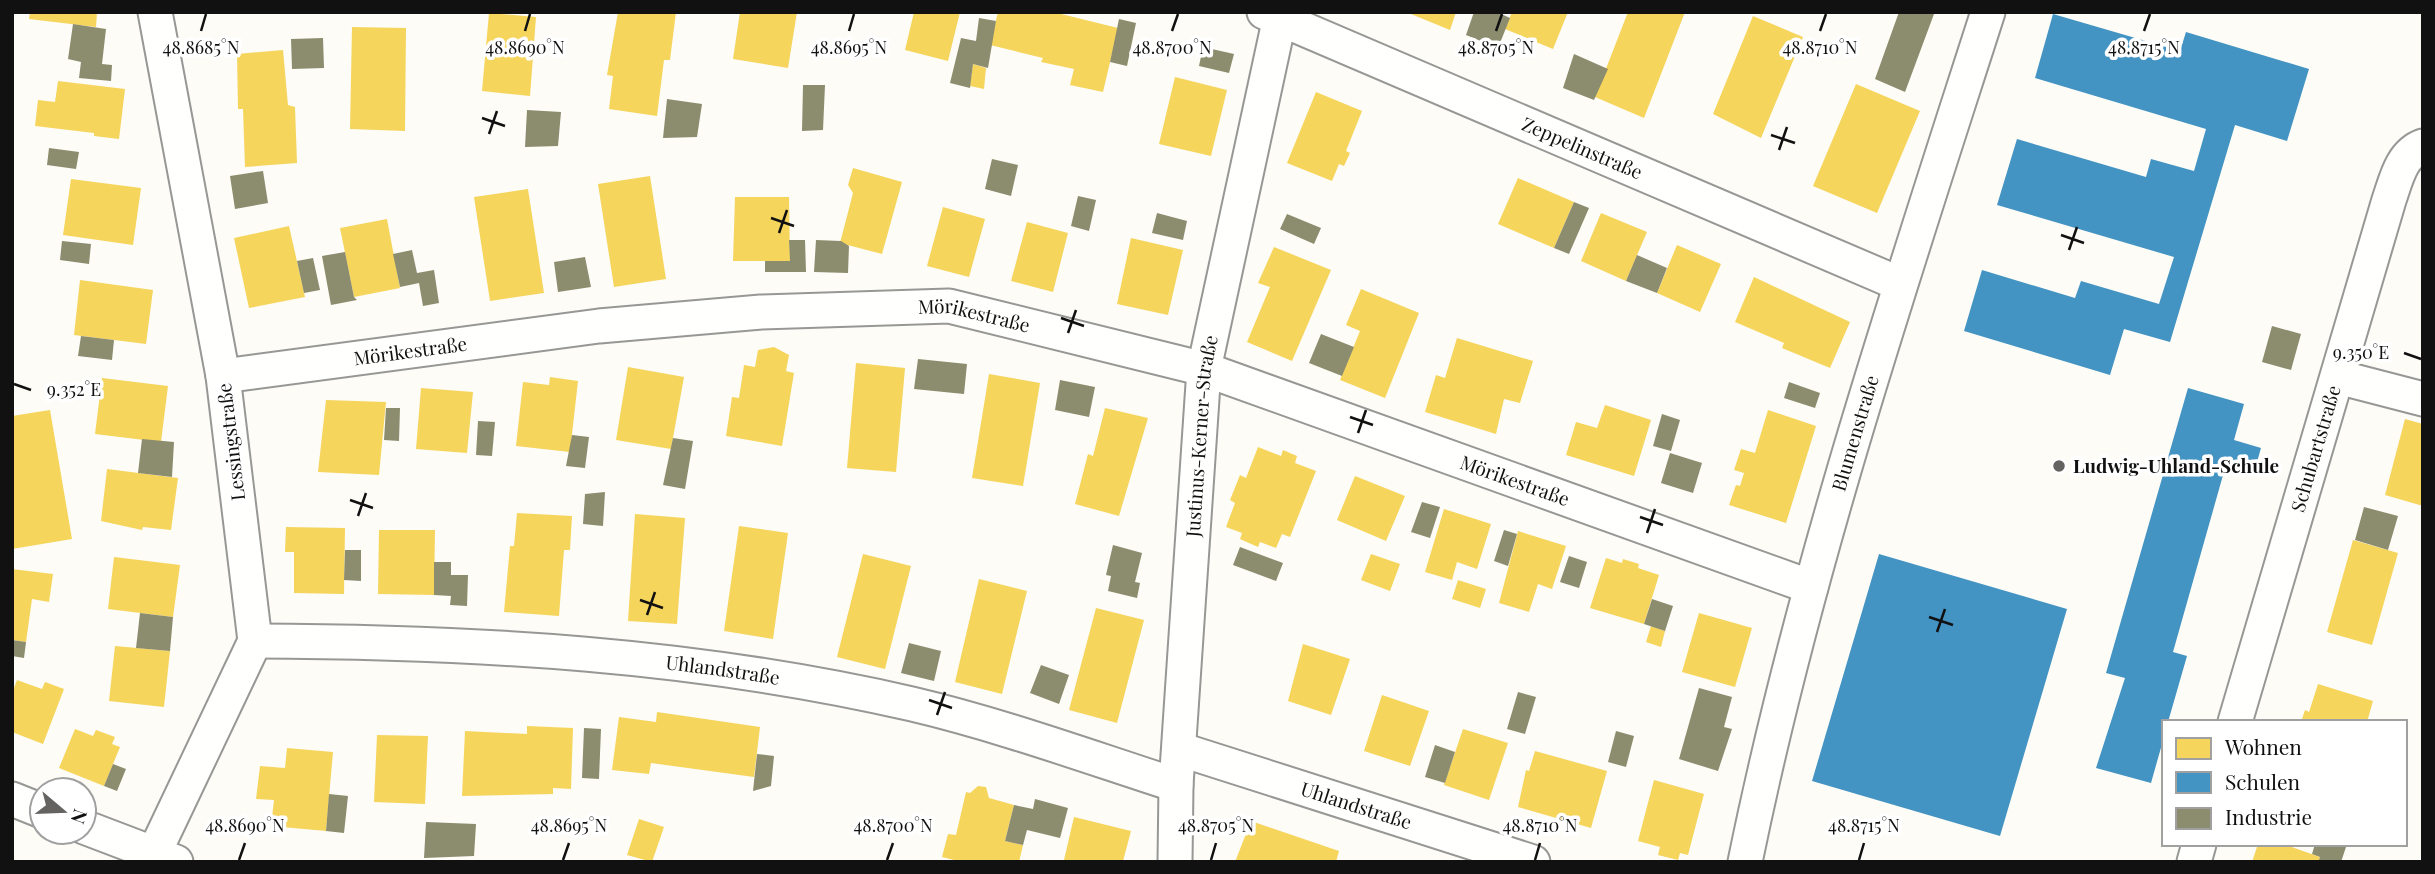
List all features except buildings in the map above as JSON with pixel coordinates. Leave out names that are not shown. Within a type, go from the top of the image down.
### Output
[{"type":"street","name":"Blumenstraße","points":[[1745,862],[1811,587],[1900,284],[1988,12]]},
{"type":"street","name":"Lessingstraße","points":[[160,13],[223,376],[255,641]]},
{"type":"street","name":"Zeppelinstraße","points":[[1272,15],[1900,284]]},
{"type":"street","name":"Justinus-Kerner-Straße","points":[[1175,862],[1176,785],[1203,369],[1272,15]]},
{"type":"street","name":"Schubartstraße","points":[[2236,720],[2402,164],[2414,149],[2423,146]]},
{"type":"street","name":"Mörikestraße","points":[[223,376],[599,326],[761,312],[949,306],[1203,369],[1811,587]]},
{"type":"street","points":[[2338,377],[2423,399]]},
{"type":"street","points":[[98,833],[161,859],[255,641]]},
{"type":"street","name":"Uhlandstraße","points":[[255,641],[420,642],[608,654],[794,680],[914,705],[1176,785]]},
{"type":"street","name":"Uhlandstraße","points":[[1179,748],[1533,862]]},
{"type":"place","name":"Ludwig-Uhland-Schule","points":[[2059,466]]}]
